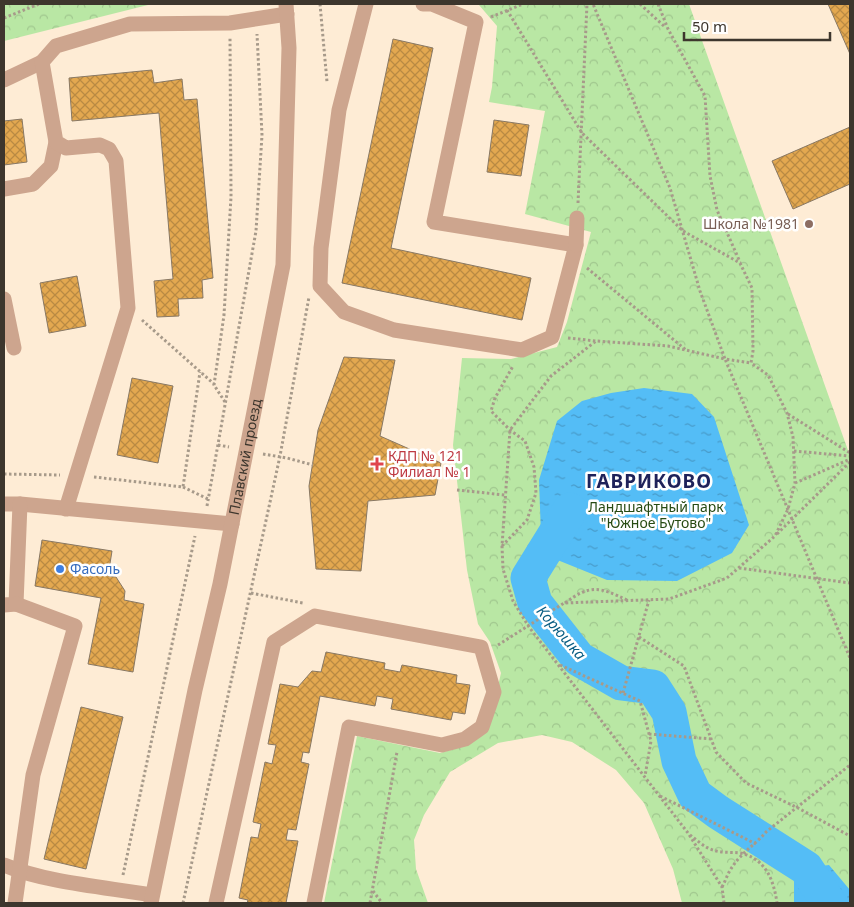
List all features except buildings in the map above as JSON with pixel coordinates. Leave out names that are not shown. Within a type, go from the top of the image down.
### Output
[{"type":"street","points":[[366,4],[339,110],[321,248],[320,286],[344,312],[394,330],[522,350],[552,337],[574,250],[578,218]]},
{"type":"street","points":[[423,4],[432,4],[476,22],[434,222],[574,250]]},
{"type":"street","points":[[4,80],[42,62],[56,46],[130,24],[230,23],[286,9]]},
{"type":"street","name":"Плавский проезд","points":[[151,899],[232,524],[283,265],[289,48],[286,9]]},
{"type":"street","points":[[4,189],[33,184],[51,166],[56,142],[42,62]]},
{"type":"street","points":[[56,142],[66,148],[100,144],[110,149],[116,161],[128,308],[66,509]]},
{"type":"street","points":[[4,299],[14,348]]},
{"type":"street","points":[[4,504],[232,524]]},
{"type":"street","points":[[15,903],[33,775],[75,626],[10,604],[20,504]]},
{"type":"street","points":[[216,903],[274,642],[315,616],[482,647],[494,692],[482,726],[465,739],[442,745],[349,727],[314,903]]},
{"type":"street","points":[[4,865],[19,871],[120,890],[151,899]]},
{"type":"path","points":[[4,18],[39,4]]},
{"type":"path","points":[[320,4],[327,83]]},
{"type":"path","points":[[476,22],[523,4]]},
{"type":"path","points":[[578,218],[587,4]]},
{"type":"path","points":[[594,4],[670,188],[700,291],[725,359],[850,658]]},
{"type":"path","points":[[640,4],[668,29]]},
{"type":"path","points":[[658,4],[668,29],[705,96],[710,176],[717,210],[752,288],[753,351],[751,363]]},
{"type":"path","points":[[507,10],[582,132],[682,231],[740,263]]},
{"type":"path","points":[[120,890],[195,534],[204,521],[256,230],[262,136],[256,18]]},
{"type":"path","points":[[214,385],[224,315],[231,197],[230,23]]},
{"type":"path","points":[[574,250],[686,350]]},
{"type":"path","points":[[183,903],[280,456],[309,295]]},
{"type":"path","points":[[128,308],[214,385],[225,402]]},
{"type":"path","points":[[577,339],[668,346],[751,363],[768,375],[787,413],[793,437],[794,451],[795,483],[788,509],[775,536]]},
{"type":"path","points":[[596,341],[551,376],[510,430],[502,546],[503,569],[513,601],[529,626],[688,833],[722,887],[724,903]]},
{"type":"path","points":[[502,546],[527,520],[536,493],[534,467],[525,441],[490,411],[495,398],[522,350]]},
{"type":"path","points":[[183,488],[200,372]]},
{"type":"path","points":[[787,413],[850,457]]},
{"type":"path","points":[[246,451],[280,456],[313,465]]},
{"type":"path","points":[[794,451],[850,457]]},
{"type":"path","points":[[795,483],[850,457]]},
{"type":"path","points":[[564,603],[669,599],[727,578],[775,536],[850,457]]},
{"type":"path","points":[[4,474],[77,475],[183,488],[208,498]]},
{"type":"path","points":[[457,490],[506,495]]},
{"type":"path","points":[[738,568],[850,583]]},
{"type":"path","points":[[516,635],[579,593],[597,588],[614,593],[629,601]]},
{"type":"path","points":[[251,593],[306,604],[315,616]]},
{"type":"path","points":[[624,693],[649,600]]},
{"type":"path","points":[[639,637],[684,666],[716,752],[746,783],[850,836]]},
{"type":"path","points":[[560,664],[640,701],[651,740],[645,776]]},
{"type":"path","points":[[649,734],[712,739]]},
{"type":"path","points":[[370,903],[400,737]]},
{"type":"path","points":[[722,887],[732,866],[766,832],[850,765]]},
{"type":"path","points":[[659,795],[756,844]]},
{"type":"path","points":[[688,833],[712,850],[731,854],[743,854],[758,861],[767,871],[774,884],[777,903]]},
{"type":"path","points":[[372,891],[382,903]]},
{"type":"green space","points":[[4,4],[152,4],[4,41]]},
{"type":"green space","name":"Ландшафтный парк \"Южное Бутово\"","points":[[689,4],[850,456],[850,903],[682,903],[673,869],[644,803],[616,770],[572,742],[542,735],[498,743],[450,772],[424,815],[414,840],[416,869],[428,903],[324,903],[357,736],[440,753],[468,745],[489,726],[501,673],[490,642],[478,624],[467,570],[453,445],[462,358],[511,359],[557,347],[567,322],[591,232],[525,214],[545,111],[489,102],[497,26],[479,5]]},
{"type":"water","points":[[644,388],[692,394],[714,417],[749,525],[732,553],[677,581],[607,580],[550,557],[539,543],[541,535],[539,480],[557,421],[582,401],[611,393]]},
{"type":"water","points":[[829,865],[850,890],[850,903],[794,903],[794,874],[806,868]]},
{"type":"waterway","name":"Корюшка","points":[[570,510],[528,578],[535,603],[579,659],[621,683],[653,687],[669,712],[679,761],[695,795],[718,812],[806,868],[829,903]]},
{"type":"place","name":"Школа №1981","points":[[809,224]]},
{"type":"place","name":"КДП № 121 Филиал № 1","points":[[377,464]]},
{"type":"place","name":"Фасоль","points":[[60,569]]},
{"type":"district","name":"ГАВРИКОВО","points":[[649,481]]}]
